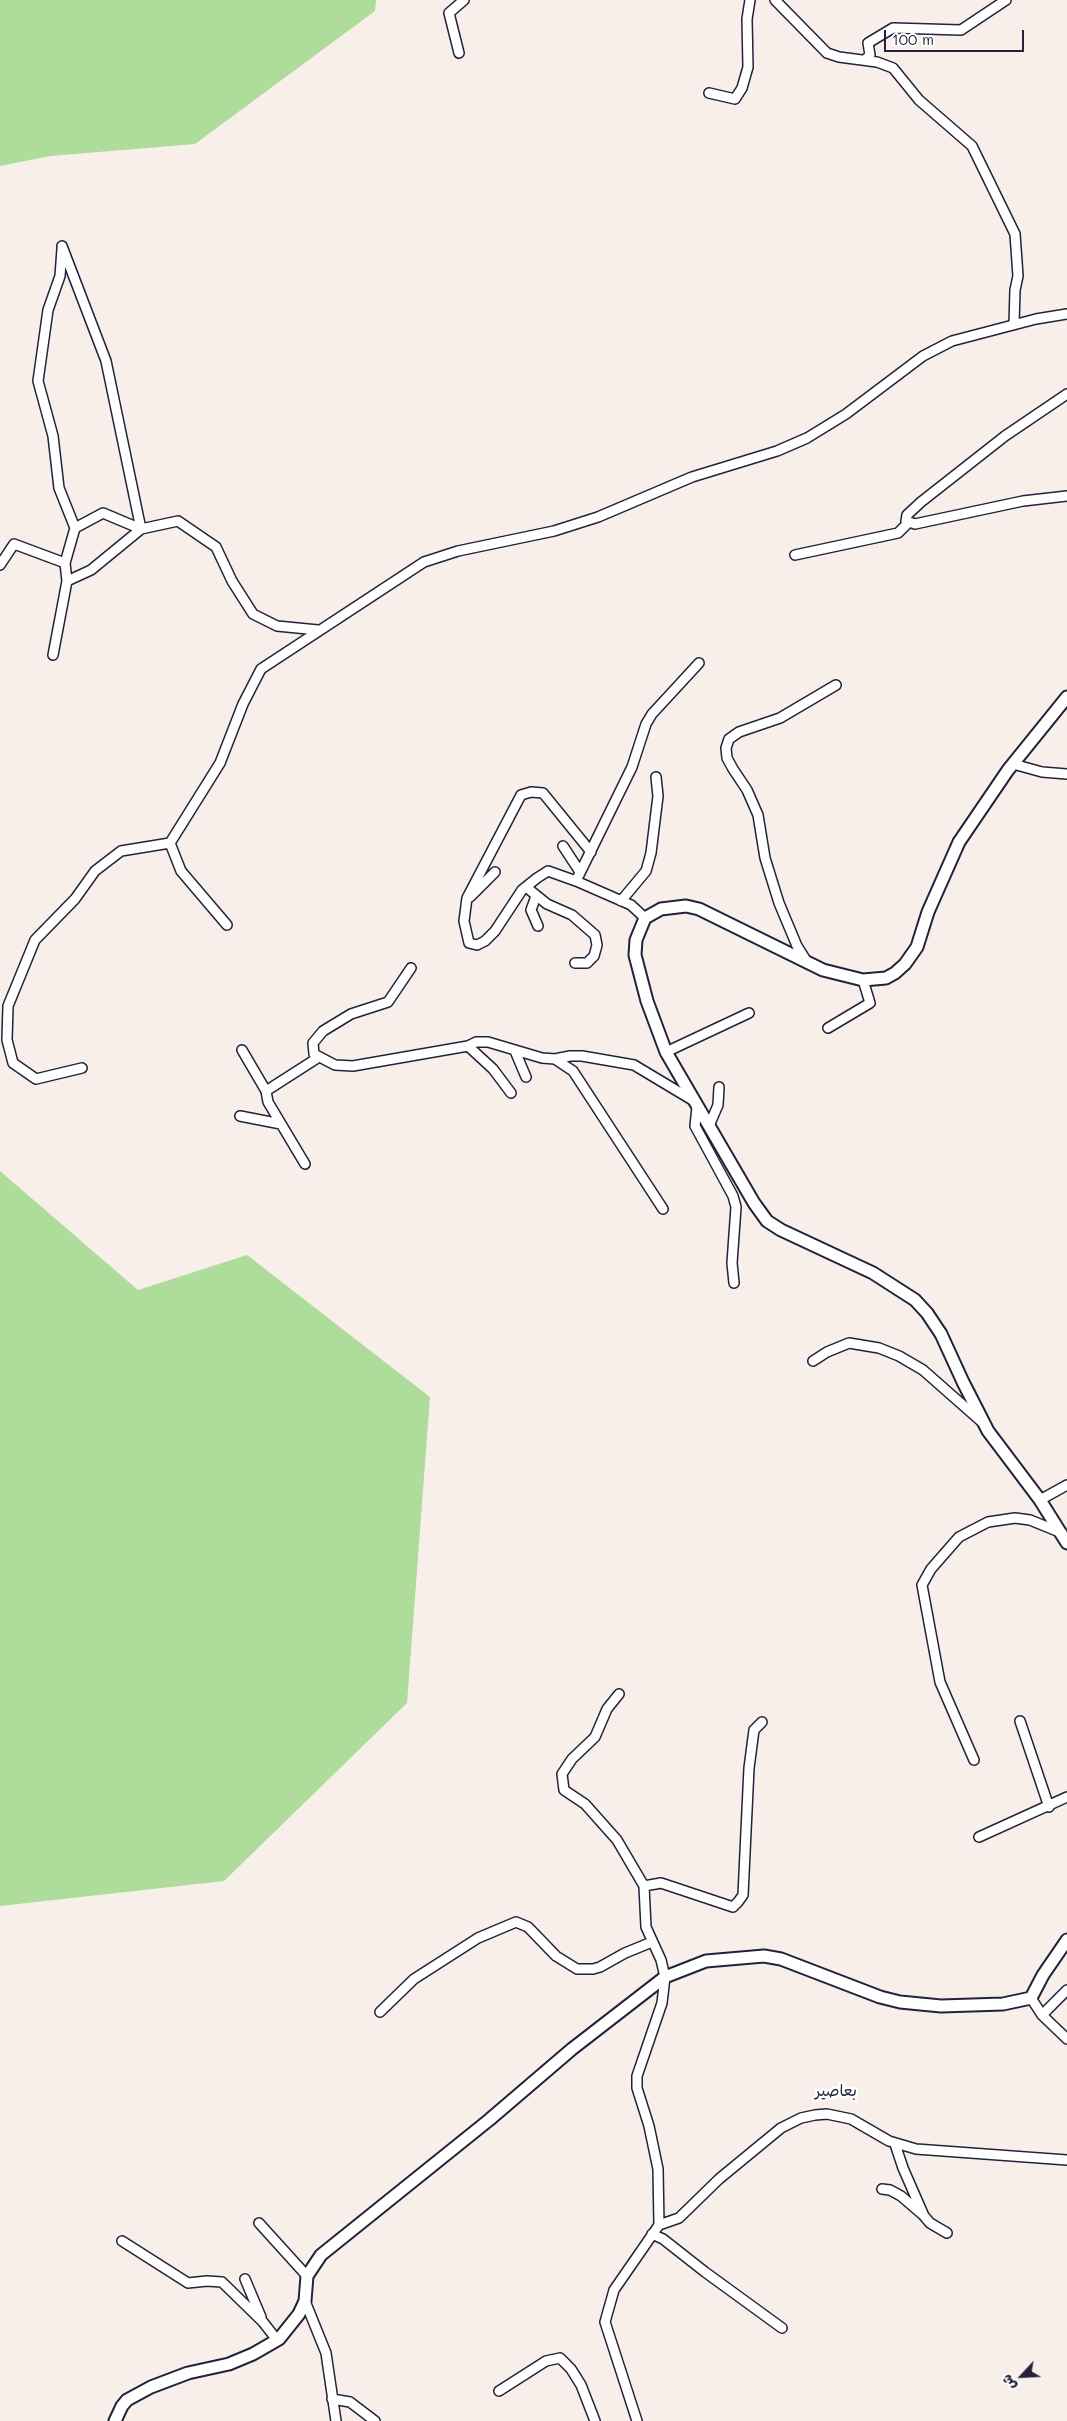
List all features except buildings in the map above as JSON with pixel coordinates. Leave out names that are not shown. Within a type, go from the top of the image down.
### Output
[{"type":"street","points":[[459,53],[449,13],[464,0]]},
{"type":"street","points":[[709,93],[735,99],[742,88],[748,68],[747,19],[750,0]]},
{"type":"street","points":[[775,0],[827,53],[839,57],[865,60],[893,68],[920,100],[972,146],[1015,234],[1018,276],[1015,290],[1014,324]]},
{"type":"street","points":[[865,60],[870,54],[868,43],[893,28],[961,30],[1006,0]]},
{"type":"street","points":[[53,655],[67,581],[65,563],[75,528],[59,488],[54,436],[38,381],[48,310],[60,276],[62,246],[106,361],[141,529]]},
{"type":"street","points":[[82,1068],[36,1079],[13,1063],[7,1040],[8,1006],[34,940],[75,899],[95,871],[121,851],[170,842],[220,763],[243,704],[261,669],[424,562],[439,556],[563,528],[598,517],[692,477],[777,451],[807,438],[846,414],[923,356],[952,341],[1014,324],[1067,314]]},
{"type":"street","points":[[908,523],[906,518],[911,510],[1005,436],[1067,394]]},
{"type":"street","points":[[908,523],[915,524],[1023,501],[1067,496]]},
{"type":"street","points":[[75,528],[103,513],[141,529]]},
{"type":"street","points":[[67,581],[91,570],[141,529],[178,521],[216,547],[232,581],[253,614],[277,626],[318,630]]},
{"type":"street","points":[[796,555],[898,533],[908,523]]},
{"type":"street","points":[[0,565],[14,544],[65,563]]},
{"type":"street","points":[[578,876],[632,767],[646,724],[658,707],[699,663]]},
{"type":"street","points":[[808,962],[797,946],[779,903],[765,858],[758,815],[747,790],[730,763],[726,748],[728,739],[739,732],[780,718],[836,684]]},
{"type":"street","points":[[1065,1538],[1040,1500],[984,1424],[942,1334],[927,1312],[915,1300],[873,1273],[793,1237],[767,1221],[754,1203],[666,1052],[646,1001],[635,955],[637,934],[645,918],[661,909],[674,906],[699,909],[824,970],[863,980],[886,978],[905,964],[913,954],[928,912],[959,842],[1013,764],[1067,697]]},
{"type":"street","points":[[1013,764],[1042,772],[1067,774]]},
{"type":"street","points":[[621,901],[646,871],[651,853],[658,796],[656,777]]},
{"type":"street","points":[[591,852],[543,793],[531,792],[522,795],[467,898],[464,914],[469,943],[478,945],[486,941],[496,931],[526,887],[548,872],[578,876],[631,906],[645,918]]},
{"type":"street","points":[[170,842],[181,871],[227,925]]},
{"type":"street","points":[[563,846],[578,876]]},
{"type":"street","points":[[467,898],[495,872]]},
{"type":"street","points":[[526,887],[548,904],[572,915],[595,935],[597,945],[594,956],[587,963],[575,963]]},
{"type":"street","points":[[536,896],[531,910],[538,926]]},
{"type":"street","points":[[410,968],[388,1002],[351,1014],[316,1038],[313,1043],[314,1054],[335,1065],[353,1066],[468,1046],[476,1042],[488,1042],[515,1051],[555,1059],[573,1071],[663,1209]]},
{"type":"street","points":[[828,1028],[870,1003],[863,980]]},
{"type":"street","points":[[666,1052],[749,1013]]},
{"type":"street","points":[[468,1046],[493,1069],[511,1093]]},
{"type":"street","points":[[242,1050],[266,1092],[268,1102],[305,1164]]},
{"type":"street","points":[[515,1051],[526,1077]]},
{"type":"street","points":[[555,1059],[582,1056],[634,1065],[696,1104]]},
{"type":"street","points":[[266,1092],[319,1058]]},
{"type":"street","points":[[709,1126],[718,1105],[719,1087]]},
{"type":"street","points":[[696,1104],[695,1126],[729,1185],[735,1202],[732,1263],[734,1283]]},
{"type":"street","points":[[240,1116],[281,1124]]},
{"type":"street","points":[[813,1361],[849,1342],[883,1349],[923,1370],[984,1424]]},
{"type":"street","points":[[1040,1500],[1067,1485]]},
{"type":"street","points":[[974,1760],[940,1682],[922,1585],[931,1569],[946,1550],[958,1538],[981,1525],[1015,1518],[1030,1520],[1065,1538]]},
{"type":"street","points":[[619,1694],[607,1709],[595,1737],[562,1774],[562,1783],[564,1790],[585,1804],[617,1840],[644,1886],[646,1927],[661,1960],[665,1977],[662,2003],[637,2076],[637,2088],[649,2126],[658,2169],[659,2225],[614,2290],[605,2322],[637,2421]]},
{"type":"street","points":[[1020,1721],[1049,1807]]},
{"type":"street","points":[[644,1886],[661,1882],[733,1907],[738,1902],[743,1895],[749,1768],[754,1730],[762,1722]]},
{"type":"street","points":[[979,1837],[1049,1807],[1067,1797]]},
{"type":"street","points":[[380,2012],[414,1979],[478,1938],[516,1922],[528,1927],[556,1956],[576,1969],[600,1967],[625,1953],[652,1942]]},
{"type":"street","points":[[1031,1998],[1043,1975],[1067,1940]]},
{"type":"street","points":[[115,2421],[127,2400],[151,2386],[188,2373],[229,2364],[253,2354],[277,2340],[294,2320],[305,2301],[307,2276],[316,2260],[339,2239],[489,2120],[572,2049],[665,1977],[706,1961],[764,1956],[781,1959],[880,1997],[917,2005],[991,2006],[1031,1998]]},
{"type":"street","points":[[1042,2015],[1067,1990]]},
{"type":"street","points":[[1031,1998],[1042,2015],[1067,2039]]},
{"type":"street","points":[[659,2225],[665,2225],[679,2218],[739,2161],[781,2128],[801,2118],[821,2114],[841,2116],[895,2144],[916,2149],[1067,2160]]},
{"type":"street","points":[[895,2144],[902,2168],[924,2216]]},
{"type":"street","points":[[882,2189],[890,2190],[901,2196],[930,2223],[947,2233]]},
{"type":"street","points":[[259,2223],[307,2276]]},
{"type":"street","points":[[652,2234],[664,2239],[699,2268],[782,2328]]},
{"type":"street","points":[[122,2240],[188,2283],[222,2282],[263,2322],[277,2340]]},
{"type":"street","points":[[245,2279],[263,2322]]},
{"type":"street","points":[[305,2301],[326,2353],[336,2421]]},
{"type":"street","points":[[499,2391],[546,2360],[560,2358],[567,2364],[580,2385],[595,2421]]},
{"type":"street","points":[[332,2399],[350,2402],[375,2421]]},
{"type":"green space","points":[[0,0],[376,0],[375,11],[195,144],[50,156],[0,166]]},
{"type":"green space","points":[[0,1171],[138,1290],[247,1255],[430,1397],[407,1703],[224,1881],[0,1906]]},
{"type":"district","name":"بعاصير","points":[[836,2091]]}]
